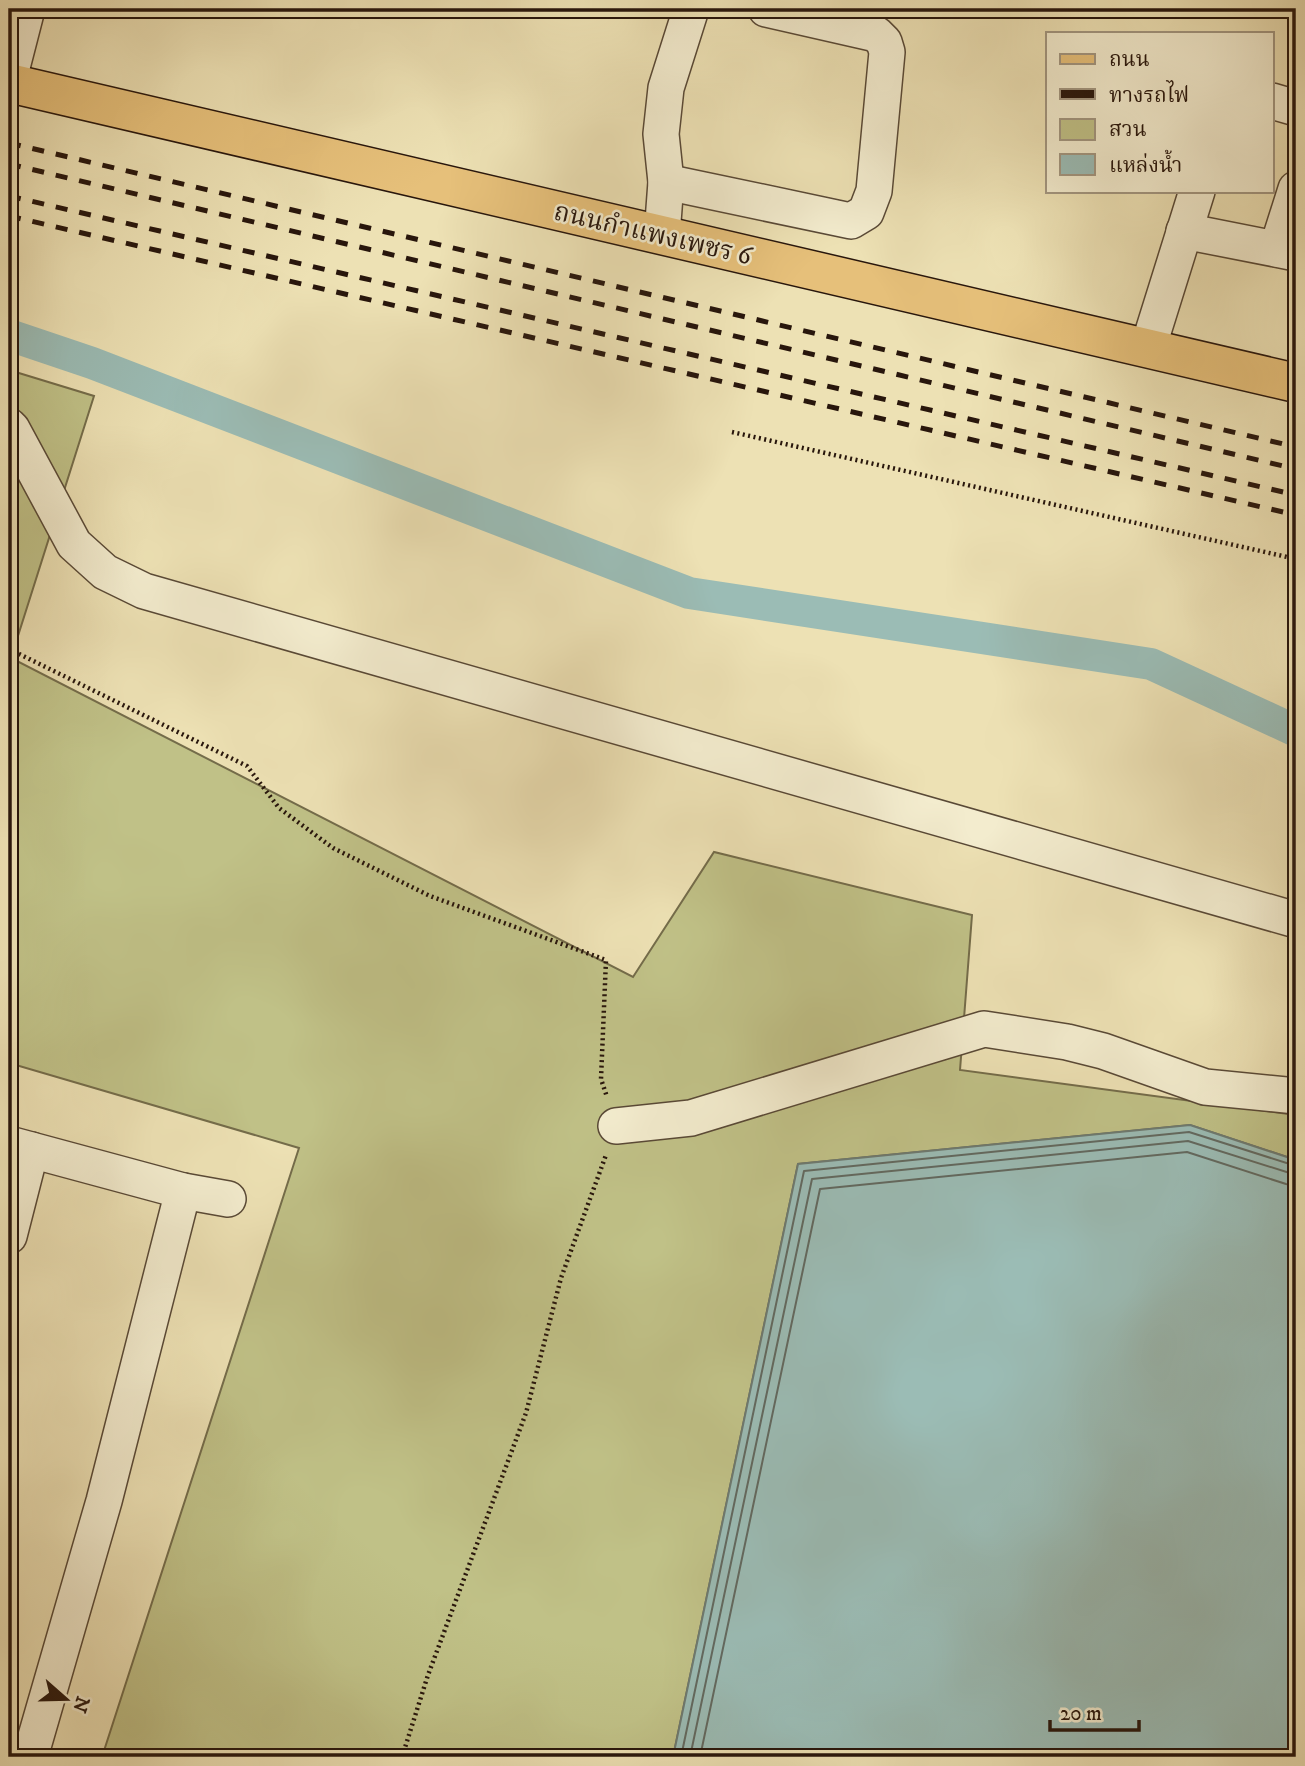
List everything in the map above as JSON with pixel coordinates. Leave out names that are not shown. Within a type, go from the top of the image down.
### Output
[{"type":"main road","name":"ถนนกำแพงเพชร 6","points":[[9,81],[1296,383]]},
{"type":"street","points":[[9,81],[27,9]]},
{"type":"street","points":[[662,235],[666,182],[661,134],[666,88],[691,9]]},
{"type":"street","points":[[666,182],[851,221],[866,212],[874,191],[887,52],[884,42],[876,34],[766,9]]},
{"type":"street","points":[[1274,102],[1296,108]]},
{"type":"street","points":[[1184,231],[1287,251],[1296,189]]},
{"type":"street","points":[[1148,348],[1197,192]]},
{"type":"street","points":[[9,426],[74,544],[105,572],[144,591],[1296,920]]},
{"type":"street","points":[[616,1126],[691,1118],[984,1029],[1067,1042],[1103,1051],[1205,1087],[1296,1096]]},
{"type":"street","points":[[9,1236],[20,1147],[183,1191],[228,1199]]},
{"type":"street","points":[[30,1757],[104,1501],[183,1191]]},
{"type":"path","points":[[732,432],[1296,559]]},
{"type":"path","points":[[9,649],[247,766],[279,808],[333,848],[430,897],[606,960],[601,1079],[616,1126],[561,1278],[526,1413],[428,1675],[402,1757]]},
{"type":"path","points":[[131,1757],[134,1753],[152,1757]]},
{"type":"green space","points":[[9,370],[94,396],[11,658],[633,977],[714,852],[972,915],[960,1070],[1296,1115],[1296,1160],[1190,1125],[798,1164],[673,1757],[102,1757],[299,1148],[9,1063]]},
{"type":"water","points":[[1190,1125],[1296,1160],[1296,1757],[673,1757],[798,1164]]},
{"type":"waterway","points":[[9,335],[92,363],[689,593],[1151,664],[1296,731]]},
{"type":"railway","points":[[9,143],[1296,447]]},
{"type":"railway","points":[[9,164],[1296,469]]},
{"type":"railway","points":[[9,196],[1296,495]]},
{"type":"railway","points":[[9,216],[1296,515]]}]
